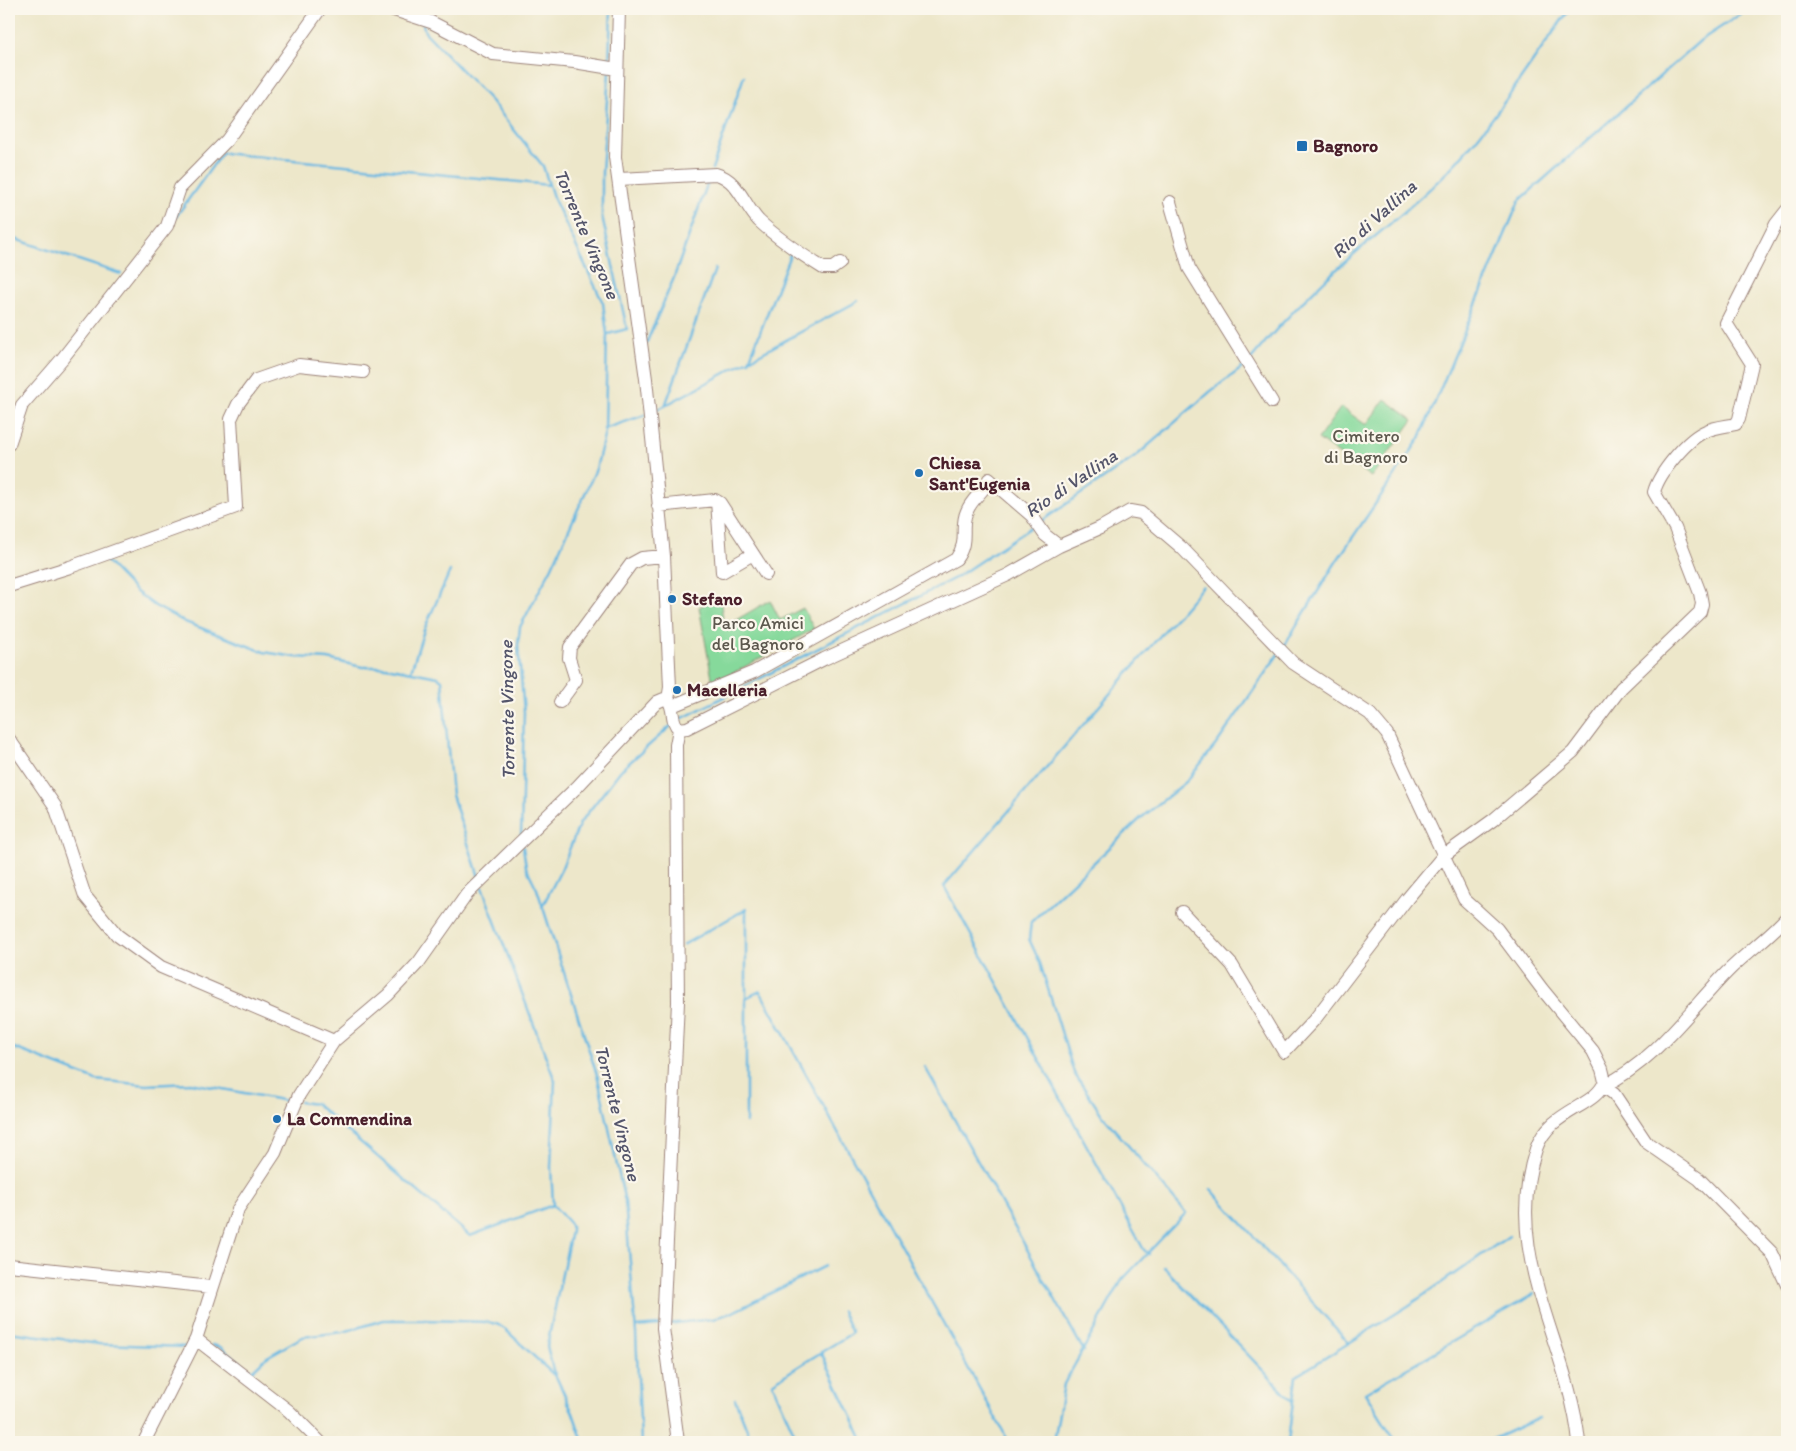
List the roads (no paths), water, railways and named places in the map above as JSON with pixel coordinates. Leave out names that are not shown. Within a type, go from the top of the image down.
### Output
[{"type":"street","points":[[9,444],[22,405],[62,359],[167,226],[180,188],[227,140],[320,9]]},
{"type":"street","points":[[391,9],[431,22],[493,54],[574,62],[617,69]]},
{"type":"street","points":[[618,9],[616,157],[646,379],[664,556],[670,687],[676,755],[678,1002],[663,1328],[678,1442]]},
{"type":"street","points":[[619,179],[716,174],[724,176],[736,188],[759,221],[822,268],[833,268],[840,263]]},
{"type":"street","points":[[1170,202],[1189,268],[1272,402]]},
{"type":"street","points":[[1182,912],[1232,965],[1284,1052],[1315,1019],[1407,899],[1443,856],[1493,820],[1572,752],[1621,688],[1700,612],[1702,604],[1700,593],[1675,528],[1654,492],[1659,478],[1697,436],[1707,430],[1736,424],[1739,419],[1752,364],[1726,322],[1776,224],[1787,210]]},
{"type":"street","points":[[9,586],[236,507],[231,419],[238,404],[256,380],[299,365],[362,372]]},
{"type":"street","points":[[673,716],[956,559],[963,549],[966,513],[975,496],[987,486],[989,479],[1010,495],[1045,535],[1058,546]]},
{"type":"street","points":[[658,506],[708,500],[717,501],[766,574]]},
{"type":"street","points":[[717,501],[722,572],[753,554]]},
{"type":"street","points":[[144,1442],[196,1339],[211,1287],[238,1209],[274,1153],[299,1095],[334,1041],[388,995],[419,962],[467,894],[517,846],[658,702],[664,699],[673,716],[686,728],[824,659],[1001,579],[1058,546],[1100,528],[1130,511],[1141,513],[1182,548],[1281,651],[1308,673],[1370,714],[1387,734],[1464,899],[1497,929],[1542,989],[1593,1051],[1604,1076],[1603,1086]]},
{"type":"street","points":[[560,702],[576,680],[569,658],[570,647],[631,564],[642,558],[664,556]]},
{"type":"street","points":[[9,738],[55,806],[85,896],[117,935],[161,968],[334,1041]]},
{"type":"street","points":[[1579,1442],[1567,1388],[1538,1293],[1525,1218],[1536,1150],[1542,1135],[1560,1116],[1594,1096],[1603,1086],[1625,1074],[1659,1044],[1729,970],[1787,917]]},
{"type":"street","points":[[1603,1086],[1614,1094],[1646,1142],[1699,1179],[1772,1253],[1787,1285]]},
{"type":"street","points":[[9,1265],[211,1287]]},
{"type":"street","points":[[196,1339],[289,1411],[320,1442]]},
{"type":"waterway","name":"Torrente Vingone","points":[[425,17],[428,9]]},
{"type":"waterway","points":[[609,64],[611,9]]},
{"type":"waterway","name":"Rio di Vallina","points":[[1251,359],[1314,291],[1446,173],[1496,114],[1570,9]]},
{"type":"waterway","points":[[1284,646],[1336,562],[1420,438],[1519,201],[1701,40],[1744,12],[1769,9]]},
{"type":"waterway","name":"Torrente Vingone","points":[[423,24],[425,32],[491,101],[543,166],[553,197],[603,303],[607,334],[605,432],[596,469],[552,567],[520,627],[518,645],[524,712],[521,836]]},
{"type":"waterway","points":[[608,334],[627,329],[602,216],[602,172],[609,72]]},
{"type":"waterway","points":[[712,169],[744,76]]},
{"type":"waterway","points":[[175,218],[222,153],[549,185]]},
{"type":"waterway","points":[[646,344],[673,280],[709,179]]},
{"type":"waterway","points":[[9,237],[121,274]]},
{"type":"waterway","points":[[749,361],[791,252]]},
{"type":"waterway","points":[[665,406],[715,269]]},
{"type":"waterway","points":[[653,412],[858,301]]},
{"type":"waterway","name":"Rio di Vallina","points":[[1040,522],[1135,457],[1211,391],[1246,365]]},
{"type":"waterway","points":[[604,429],[645,415]]},
{"type":"waterway","name":"Rio di Vallina","points":[[679,720],[955,578],[1033,526]]},
{"type":"waterway","points":[[105,560],[135,591],[155,606],[185,622],[264,652],[295,657],[328,659],[362,667],[386,667],[438,677],[442,680],[452,795],[479,877]]},
{"type":"waterway","points":[[411,671],[424,630],[450,571]]},
{"type":"waterway","points":[[1149,1254],[1144,1250],[944,886],[1203,586]]},
{"type":"waterway","points":[[1054,1442],[1064,1384],[1122,1280],[1186,1213],[1102,1115],[1074,1073],[1040,963],[1029,939],[1031,922],[1141,818],[1186,782],[1218,742],[1279,653]]},
{"type":"waterway","name":"Rio di Vallina","points":[[542,907],[561,870],[580,823],[621,770],[672,725]]},
{"type":"waterway","name":"Torrente Vingone","points":[[523,847],[526,867],[537,889],[598,1078],[625,1202],[636,1333],[641,1442]]},
{"type":"waterway","points":[[482,887],[555,1081],[551,1167],[553,1205],[571,1225],[571,1231],[547,1346],[553,1370],[573,1413],[583,1442]]},
{"type":"waterway","points":[[683,945],[746,909],[746,1122]]},
{"type":"waterway","points":[[746,998],[760,991],[1009,1442]]},
{"type":"waterway","points":[[9,1046],[96,1080],[147,1085],[191,1083],[292,1102]]},
{"type":"waterway","points":[[925,1067],[1084,1351]]},
{"type":"waterway","points":[[300,1102],[316,1104],[470,1236],[553,1205]]},
{"type":"waterway","points":[[1211,1189],[1349,1343]]},
{"type":"waterway","points":[[1288,1442],[1296,1376],[1408,1306],[1509,1236]]},
{"type":"waterway","points":[[667,1324],[713,1319],[733,1312],[825,1266]]},
{"type":"waterway","points":[[1164,1267],[1293,1402]]},
{"type":"waterway","points":[[1396,1442],[1365,1393],[1534,1294]]},
{"type":"waterway","points":[[798,1442],[772,1383],[852,1333],[842,1311]]},
{"type":"waterway","points":[[212,1345],[220,1347],[252,1371],[267,1357],[302,1337],[343,1332],[384,1320],[487,1322],[497,1324],[506,1330],[555,1376]]},
{"type":"waterway","points":[[636,1327],[659,1325]]},
{"type":"waterway","points":[[9,1332],[99,1344],[186,1347]]},
{"type":"waterway","points":[[821,1352],[864,1442]]},
{"type":"waterway","points":[[735,1399],[752,1442]]},
{"type":"waterway","points":[[1487,1442],[1539,1418]]},
{"type":"place","name":"Bagnoro","points":[[1302,146]]},
{"type":"place","name":"Chiesa Sant'Eugenia","points":[[919,473]]},
{"type":"place","name":"Stefano","points":[[672,599]]},
{"type":"place","name":"Macelleria","points":[[677,690]]},
{"type":"place","name":"La Commendina","points":[[277,1119]]},
{"type":"park label","name":"Cimitero di Bagnoro","points":[[1366,446]]},
{"type":"park label","name":"Parco Amici del Bagnoro","points":[[758,633]]}]
